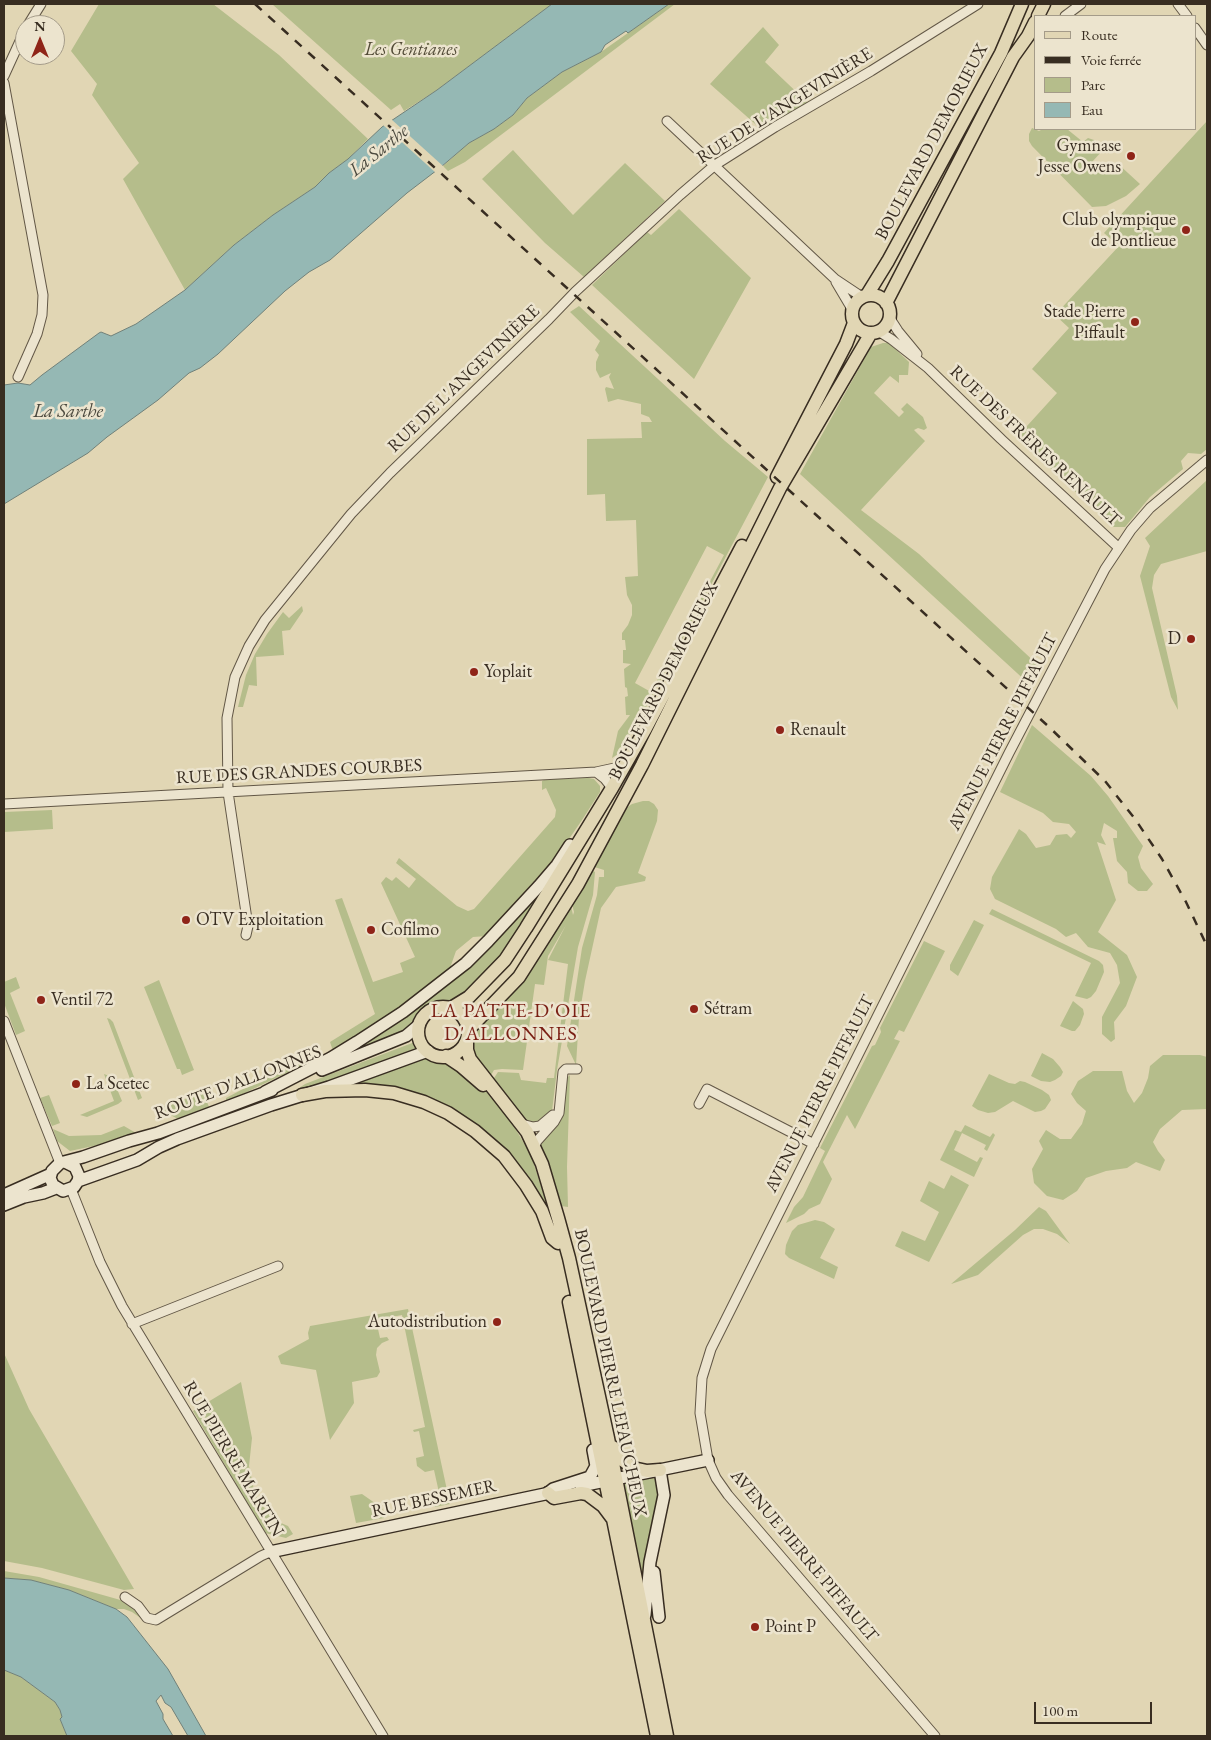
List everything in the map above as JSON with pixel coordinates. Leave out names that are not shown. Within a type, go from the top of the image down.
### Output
[{"type":"main road","name":"BOULEVARD DEMORIEUX","points":[[865,296],[888,261],[997,60],[1022,4]]},
{"type":"main road","name":"BOULEVARD DEMORIEUX","points":[[886,303],[1012,57],[1028,36],[1034,24]]},
{"type":"main road","points":[[865,296],[878,297],[886,303],[889,317],[885,327],[875,332],[863,332],[854,323],[852,309],[857,301],[865,296]]},
{"type":"main road","name":"BOULEVARD DEMORIEUX","points":[[451,1008],[470,997],[505,960],[646,728],[846,344],[854,323]]},
{"type":"main road","name":"BOULEVARD DEMORIEUX","points":[[467,1035],[519,977],[578,884],[642,765],[780,488],[875,332]]},
{"type":"main road","points":[[266,1092],[331,1058],[403,1012],[466,962],[488,941],[557,865],[611,786],[619,767],[646,728]]},
{"type":"main road","points":[[441,1007],[451,1008],[463,1016],[467,1035],[459,1051],[446,1056],[436,1056],[428,1051],[418,1037],[419,1025],[424,1016],[432,1010],[441,1007]]},
{"type":"main road","name":"ROUTE D'ALLONNES","points":[[4,1195],[50,1174],[54,1168],[62,1163],[158,1133],[266,1092],[406,1036],[419,1025]]},
{"type":"main road","name":"BOULEVARD PIERRE LEFAUCHEUX","points":[[467,1035],[467,1050],[470,1059],[522,1124],[542,1164],[569,1258],[608,1438],[613,1520],[657,1736]]},
{"type":"main road","name":"ROUTE D'ALLONNES","points":[[4,1205],[56,1188],[63,1191],[137,1160],[177,1139],[428,1051]]},
{"type":"main road","name":"BOULEVARD PIERRE LEFAUCHEUX","points":[[446,1056],[482,1083],[509,1118],[531,1155],[542,1187],[558,1243],[581,1362],[644,1625],[667,1736]]},
{"type":"main road","points":[[302,1095],[325,1091],[365,1090],[394,1093],[424,1102],[448,1113],[475,1131],[504,1156],[526,1184],[542,1212],[552,1238],[558,1243]]},
{"type":"main road","points":[[62,1163],[75,1167],[78,1174],[74,1185]]},
{"type":"main road","points":[[50,1174],[51,1181],[56,1188]]},
{"type":"main road","points":[[581,1362],[580,1385],[593,1447],[595,1469],[589,1478],[553,1489],[546,1494],[554,1498],[581,1493],[587,1494],[603,1506],[613,1520]]},
{"type":"main road","points":[[608,1438],[617,1456],[631,1467],[640,1470],[660,1470],[664,1495],[653,1538],[644,1625]]},
{"type":"main road","name":"RUE BESSEMER","points":[[270,1552],[708,1460]]},
{"type":"main road","points":[[653,1538],[653,1568],[659,1617]]},
{"type":"street","points":[[34,15],[40,4]]},
{"type":"street","name":"RUE DE L'ANGEVINIÈRE","points":[[246,935],[248,926],[228,792],[226,718],[235,677],[249,646],[265,620],[351,514],[390,473],[575,292],[680,195],[715,165],[978,4]]},
{"type":"street","points":[[1066,15],[1081,4]]},
{"type":"street","points":[[1178,4],[1185,15]]},
{"type":"street","points":[[1196,29],[1207,45]]},
{"type":"street","points":[[4,76],[15,52]]},
{"type":"street","points":[[4,83],[43,295],[42,316],[37,334],[18,377]]},
{"type":"street","points":[[667,121],[835,279],[865,296]]},
{"type":"street","points":[[835,279],[852,309]]},
{"type":"street","name":"RUE DES FRÈRES RENAULT","points":[[889,317],[928,368]]},
{"type":"street","name":"RUE DES FRÈRES RENAULT","points":[[875,332],[891,339],[928,368],[1119,548]]},
{"type":"street","name":"AVENUE PIERRE PIFFAULT","points":[[935,1736],[728,1496],[716,1478],[708,1460],[700,1413],[702,1378],[711,1349],[1009,753],[1105,569],[1150,508],[1207,460]]},
{"type":"street","name":"RUE DES GRANDES COURBES","points":[[4,804],[596,772],[619,767]]},
{"type":"street","points":[[596,772],[611,786]]},
{"type":"street","points":[[4,1021],[62,1163]]},
{"type":"street","points":[[534,1148],[537,1141],[557,1118],[560,1108],[563,1072],[566,1069],[577,1069]]},
{"type":"street","points":[[699,1104],[706,1090],[814,1144]]},
{"type":"street","points":[[522,1124],[536,1127],[545,1124],[553,1115],[560,1093]]},
{"type":"street","name":"RUE PIERRE MARTIN","points":[[74,1185],[107,1277],[132,1324],[383,1736]]},
{"type":"street","points":[[132,1324],[278,1266]]},
{"type":"street","points":[[125,1598],[138,1606],[147,1618],[156,1620],[270,1552]]},
{"type":"green space","points":[[99,4],[213,4],[279,55],[368,139],[315,187],[273,215],[234,245],[185,290],[123,179],[139,163],[92,95],[97,84],[71,51]]},
{"type":"green space","name":"Les Gentianes","points":[[272,4],[552,4],[437,90],[404,111],[400,104],[391,110]]},
{"type":"green space","points":[[669,4],[675,4],[465,162],[448,171],[443,166],[469,143],[494,129],[513,115],[527,98],[562,72],[601,52]]},
{"type":"green space","points":[[763,27],[779,45],[765,62],[808,103],[762,130],[710,84]]},
{"type":"green space","name":"Stade Pierre Piffault","points":[[1207,121],[1207,449],[1201,454],[1188,453],[1181,461],[1183,469],[1150,497],[1125,527],[1113,527],[1017,437],[1057,393],[1032,369],[1069,328],[1055,315],[1119,246],[1104,233]]},
{"type":"green space","points":[[1032,128],[1039,131],[1068,130],[1083,142],[1088,138],[1094,140],[1103,150],[1092,162],[1104,174],[1116,162],[1140,184],[1126,196],[1106,206],[1092,207],[1032,146],[1029,141],[1029,134]]},
{"type":"green space","points":[[513,150],[573,215],[625,163],[665,201],[584,277],[545,243],[482,179]]},
{"type":"green space","points":[[679,209],[751,278],[694,379],[592,285],[647,232],[651,235]]},
{"type":"green space","points":[[579,306],[725,441],[768,477],[641,717],[618,754],[612,758],[618,731],[630,715],[626,715],[625,697],[628,696],[627,688],[625,687],[624,669],[631,664],[623,663],[623,650],[626,650],[625,640],[622,640],[622,633],[632,615],[632,605],[627,595],[625,577],[638,576],[636,520],[606,521],[605,494],[587,495],[587,439],[642,438],[641,422],[652,422],[649,417],[641,414],[641,404],[618,399],[608,402],[605,389],[606,387],[614,389],[609,377],[611,373],[600,378],[596,370],[596,362],[599,355],[595,350],[600,341],[570,312]],"holes":[[[707,546],[724,555],[651,692],[635,683]]]},
{"type":"green space","points":[[889,343],[909,362],[908,375],[899,375],[899,383],[890,376],[874,393],[899,417],[904,412],[901,409],[907,403],[923,417],[927,428],[924,430],[918,428],[914,430],[925,441],[861,510],[919,554],[1039,666],[1029,684],[800,474],[871,347]]},
{"type":"green space","points":[[1207,480],[1207,551],[1161,564],[1154,575],[1152,588],[1177,696],[1178,710],[1171,697],[1140,576],[1150,546],[1145,538]]},
{"type":"green space","points":[[302,606],[303,611],[290,630],[282,631],[284,655],[256,657],[257,686],[249,685],[243,707],[238,707],[246,675],[255,654],[267,634],[283,612],[289,618]]},
{"type":"green space","points":[[1032,725],[1091,776],[1108,796],[1143,846],[1138,857],[1141,868],[1153,884],[1147,891],[1138,891],[1128,883],[1127,872],[1117,861],[1113,838],[1117,838],[1117,831],[1104,823],[1101,835],[1106,845],[1097,842],[1116,900],[1098,932],[1127,955],[1137,977],[1126,1006],[1114,1022],[1115,1039],[1111,1042],[1102,1034],[1102,1017],[1120,983],[1117,965],[1110,953],[1088,947],[1076,933],[1066,937],[1056,929],[995,899],[990,889],[992,877],[1019,829],[1026,834],[1036,848],[1050,845],[1056,835],[1067,834],[1071,838],[1076,832],[1069,824],[1053,822],[1043,813],[1000,792]]},
{"type":"green space","points":[[546,779],[594,779],[600,786],[600,792],[582,820],[547,871],[487,936],[473,937],[456,951],[450,968],[409,1001],[356,1038],[333,1051],[330,1042],[375,1014],[335,900],[342,898],[373,982],[403,972],[400,963],[415,957],[381,883],[386,877],[392,881],[396,877],[409,888],[416,879],[396,863],[399,858],[457,906],[468,911],[474,909],[555,817],[556,810],[546,788],[542,790],[542,781]]},
{"type":"green space","points":[[649,801],[654,804],[658,810],[657,821],[638,873],[646,877],[645,881],[616,887],[601,908],[579,1017],[576,1065],[567,1046],[582,948],[597,895],[599,877],[604,877],[604,870],[588,865],[616,815],[632,804]]},
{"type":"green space","points":[[52,810],[53,829],[4,832],[4,812]]},
{"type":"green space","points":[[589,868],[595,872],[593,895],[578,947],[552,1111],[544,1120],[534,1123],[525,1121],[496,1084],[494,1078],[498,1072],[519,1073],[521,1080],[546,1083],[547,1078],[554,1078],[568,964],[548,960],[566,925],[548,956],[544,985],[535,984],[523,1070],[494,1070],[490,1077],[470,1059],[467,1040],[519,977],[569,904],[573,915],[572,904]]},
{"type":"green space","points":[[539,886],[544,898],[469,997],[426,1013],[421,1021],[374,1049],[265,1092],[331,1058],[466,963]]},
{"type":"green space","points":[[992,909],[1099,961],[1103,965],[1104,972],[1096,991],[1091,997],[1087,999],[1075,996],[1091,963],[989,914]]},
{"type":"green space","points":[[974,920],[984,925],[958,976],[950,970],[950,965]]},
{"type":"green space","points":[[924,941],[945,951],[904,1032],[899,1030],[894,1039],[900,1041],[855,1129],[847,1115],[823,1162],[832,1179],[820,1204],[786,1223],[794,1207],[803,1197],[825,1151],[820,1148],[872,1046],[875,1045],[881,1032],[880,1028]]},
{"type":"green space","points":[[16,977],[20,988],[10,993],[25,1031],[16,1035],[4,1003],[4,982]]},
{"type":"green space","points":[[159,980],[194,1070],[182,1075],[180,1069],[177,1069],[144,987]]},
{"type":"green space","points":[[1073,1001],[1083,1009],[1084,1014],[1080,1025],[1075,1031],[1060,1026]]},
{"type":"green space","points":[[107,1018],[113,1022],[142,1098],[138,1100]]},
{"type":"green space","points":[[420,1040],[428,1051],[441,1056],[482,1083],[509,1118],[531,1155],[552,1221],[527,1185],[475,1131],[394,1093],[289,1095],[305,1084]]},
{"type":"green space","points":[[1042,1053],[1053,1059],[1063,1072],[1061,1076],[1050,1082],[1041,1081],[1031,1076]]},
{"type":"green space","points":[[1163,1055],[1200,1055],[1207,1057],[1207,1109],[1182,1110],[1160,1129],[1153,1142],[1165,1160],[1160,1171],[1136,1162],[1127,1168],[1106,1171],[1086,1178],[1077,1191],[1063,1200],[1047,1196],[1034,1183],[1032,1169],[1043,1149],[1039,1141],[1046,1130],[1060,1139],[1071,1139],[1082,1124],[1086,1111],[1071,1094],[1078,1081],[1093,1071],[1122,1071],[1127,1091],[1134,1103],[1142,1093],[1150,1066]]},
{"type":"green space","points":[[300,1059],[303,1065],[226,1102],[226,1098]]},
{"type":"green space","points":[[104,1074],[112,1077],[122,1101],[87,1117],[80,1115],[114,1101]]},
{"type":"green space","points":[[989,1074],[1009,1083],[1025,1082],[1042,1090],[1049,1095],[1051,1100],[1045,1109],[1035,1112],[1013,1101],[995,1112],[988,1113],[978,1110],[972,1106]]},
{"type":"green space","points":[[570,1075],[567,1167],[568,1207],[561,1206],[556,1200],[539,1149],[542,1139],[554,1122],[566,1079]]},
{"type":"green space","points":[[203,1092],[209,1107],[178,1119],[159,1109],[162,1105],[166,1107]]},
{"type":"green space","points":[[49,1095],[60,1123],[52,1126],[40,1098]]},
{"type":"green space","points":[[965,1125],[990,1137],[993,1133],[995,1135],[987,1151],[984,1149],[986,1145],[962,1133],[954,1150],[977,1162],[980,1157],[983,1158],[974,1177],[940,1160],[955,1130],[961,1132]]},
{"type":"green space","points":[[124,1126],[136,1133],[103,1144],[70,1151],[57,1141],[53,1129],[69,1136],[101,1135]]},
{"type":"green space","points":[[951,1175],[969,1185],[929,1262],[895,1246],[902,1231],[925,1241],[939,1212],[920,1201],[929,1181],[944,1189]]},
{"type":"green space","points":[[1039,1207],[1046,1211],[1070,1244],[1057,1234],[1043,1229],[1034,1229],[1023,1235],[978,1275],[951,1284],[1015,1230]]},
{"type":"green space","points":[[815,1220],[824,1222],[835,1229],[820,1258],[838,1267],[834,1279],[789,1258],[785,1254],[786,1245],[792,1231],[798,1225]]},
{"type":"green space","points":[[408,1309],[450,1504],[435,1507],[433,1498],[440,1497],[434,1470],[425,1472],[417,1466],[416,1458],[424,1456],[419,1431],[414,1432],[413,1430],[425,1427],[402,1315],[376,1320],[380,1338],[387,1337],[389,1340],[377,1348],[376,1355],[380,1372],[377,1377],[352,1382],[354,1403],[330,1440],[316,1370],[281,1364],[278,1356],[309,1339],[310,1326]]},
{"type":"green space","points":[[4,1353],[29,1409],[134,1589],[124,1590],[42,1568],[4,1561]]},
{"type":"green space","points":[[241,1382],[252,1438],[249,1466],[255,1495],[272,1519],[288,1526],[293,1534],[286,1538],[265,1533],[193,1411]]},
{"type":"green space","points":[[660,1470],[663,1480],[644,1625],[616,1479]]},
{"type":"green space","points":[[362,1494],[382,1508],[384,1518],[356,1523],[350,1496]]},
{"type":"green space","points":[[4,1571],[39,1577],[124,1601],[133,1606],[142,1619],[132,1612],[116,1609],[69,1590],[31,1580],[4,1578]]},
{"type":"green space","points":[[4,1670],[21,1677],[55,1702],[60,1710],[62,1717],[60,1719],[67,1736],[4,1736]]},
{"type":"water","name":"La Sarthe","points":[[552,4],[669,4],[628,33],[626,31],[605,45],[601,52],[562,72],[527,98],[513,115],[494,129],[469,143],[407,193],[330,260],[309,272],[285,291],[218,354],[200,368],[189,373],[158,400],[88,453],[4,504],[4,385],[18,383],[30,385],[99,333],[111,336],[136,324],[185,290],[234,245],[273,215],[315,187],[382,127],[437,90]]},
{"type":"water","points":[[4,1578],[31,1580],[69,1590],[116,1609],[127,1617],[168,1669],[206,1736],[188,1736],[171,1707],[165,1703],[161,1695],[156,1701],[163,1714],[163,1719],[173,1736],[67,1736],[60,1719],[62,1717],[60,1710],[55,1702],[21,1677],[4,1670]]},
{"type":"pier","points":[[391,119],[444,168],[436,173],[382,124]]},
{"type":"railway","points":[[255,4],[1048,726],[1105,781],[1135,819],[1162,859],[1186,902],[1207,946]]},
{"type":"place","name":"Gymnase Jesse Owens","points":[[1131,156]]},
{"type":"place","name":"Club olympique de Pontlieue","points":[[1186,230]]},
{"type":"place","name":"Stade Pierre Piffault","points":[[1135,322]]},
{"type":"place","name":"D","points":[[1191,639]]},
{"type":"place","name":"Yoplait","points":[[474,672]]},
{"type":"place","name":"Renault","points":[[780,730]]},
{"type":"place","name":"OTV Exploitation","points":[[186,920]]},
{"type":"place","name":"Cofilmo","points":[[371,930]]},
{"type":"place","name":"Ventil 72","points":[[41,1000]]},
{"type":"place","name":"Sétram","points":[[694,1009]]},
{"type":"place","name":"La Scetec","points":[[76,1084]]},
{"type":"place","name":"Autodistribution","points":[[497,1322]]},
{"type":"place","name":"Point P","points":[[755,1627]]},
{"type":"district","name":"LA PATTE-D'OIE D'ALLONNES","points":[[511,1024]]}]
